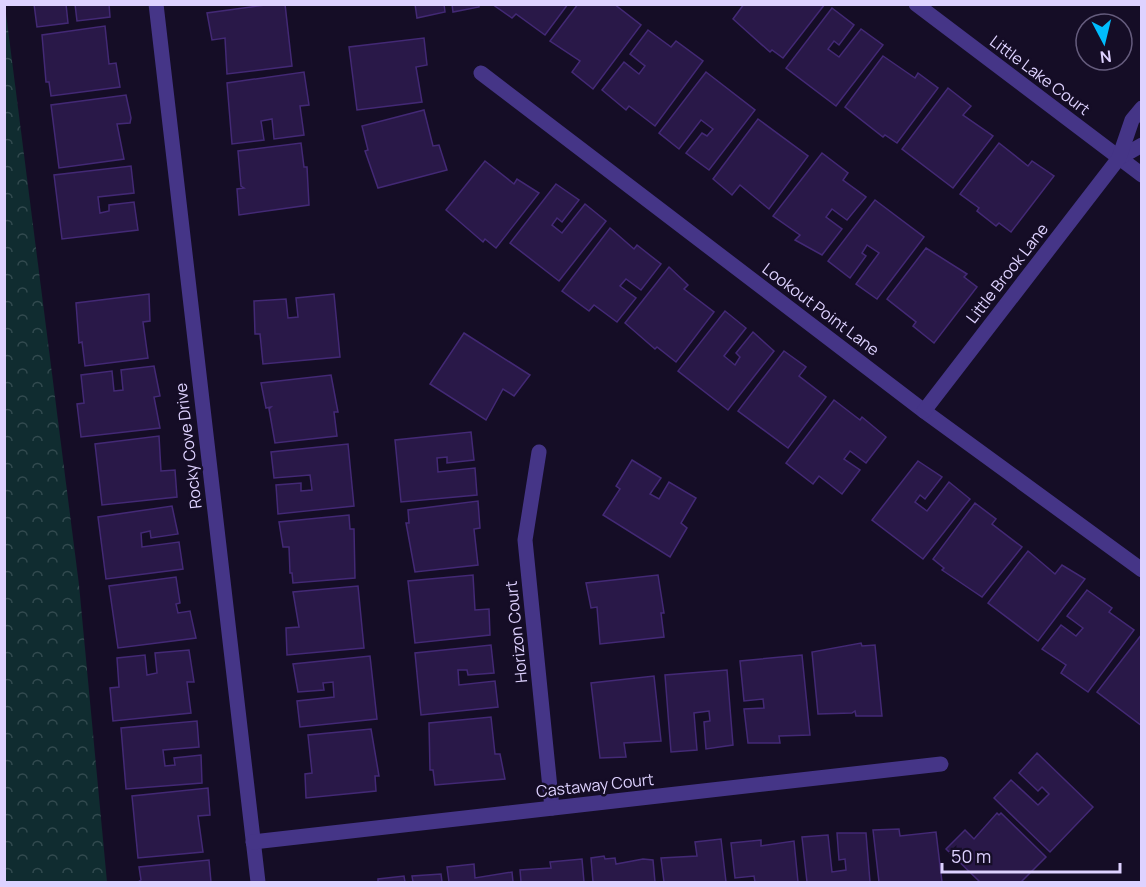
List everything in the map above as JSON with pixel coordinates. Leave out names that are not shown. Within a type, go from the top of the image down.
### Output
[{"type":"street","name":"Rocky Cove Drive","points":[[156,4],[258,882]]},
{"type":"street","name":"Little Lake Court","points":[[916,4],[1142,175]]},
{"type":"street","name":"Lookout Point Lane","points":[[481,73],[924,411],[1142,570]]},
{"type":"street","name":"Little Brook Lane","points":[[924,411],[1119,158],[1132,120],[1142,108]]},
{"type":"street","name":"Little Brook Lane","points":[[1119,158],[1142,145]]},
{"type":"street","name":"Horizon Court","points":[[539,452],[525,540],[552,808]]},
{"type":"street","name":"Castaway Court","points":[[253,842],[941,764]]},
{"type":"green space","points":[[5,6],[79,585],[107,882],[5,882]]},
{"type":"building","points":[[34,4],[66,4],[68,23],[37,27]]},
{"type":"building","points":[[75,4],[109,4],[110,17],[77,21]]},
{"type":"building","points":[[285,4],[292,66],[227,74],[225,38],[212,40],[207,13]]},
{"type":"building","points":[[415,4],[444,4],[445,12],[417,18]]},
{"type":"building","points":[[452,4],[479,4],[479,7],[453,12]]},
{"type":"building","points":[[492,4],[568,4],[545,35],[516,14],[512,18]]},
{"type":"building","points":[[578,4],[614,4],[641,25],[593,89],[572,72],[580,61],[550,41]]},
{"type":"building","points":[[744,4],[825,4],[783,58],[772,50],[770,52],[733,19]]},
{"type":"building","points":[[832,8],[854,25],[839,45],[834,41],[828,49],[839,57],[861,29],[883,45],[836,106],[786,68]]},
{"type":"building","points":[[105,26],[109,64],[116,63],[120,87],[51,96],[49,82],[46,82],[42,35]]},
{"type":"building","points":[[648,30],[671,47],[676,41],[703,61],[655,126],[629,106],[626,110],[602,90],[624,62],[639,74],[645,66],[630,54]]},
{"type":"building","points":[[424,38],[427,65],[416,67],[422,102],[357,110],[349,47]]},
{"type":"building","points":[[883,56],[915,78],[918,73],[938,88],[897,143],[885,135],[883,137],[845,107]]},
{"type":"building","points":[[304,72],[309,105],[300,106],[304,135],[274,139],[272,119],[261,121],[264,140],[232,144],[227,83]]},
{"type":"building","points":[[706,72],[755,110],[709,170],[686,153],[702,133],[707,136],[713,129],[701,120],[679,149],[659,133]]},
{"type":"building","points":[[948,88],[971,106],[963,115],[993,136],[953,188],[902,149]]},
{"type":"building","points":[[126,95],[130,123],[117,124],[124,159],[59,168],[51,105]]},
{"type":"building","points":[[424,110],[433,146],[439,145],[447,170],[378,188],[365,151],[368,150],[362,126]]},
{"type":"building","points":[[758,119],[808,156],[769,209],[740,185],[732,195],[713,179]]},
{"type":"building","points":[[301,143],[304,167],[307,167],[309,205],[239,215],[237,189],[244,188],[241,186],[238,151]]},
{"type":"building","points":[[999,143],[1028,166],[1032,161],[1054,176],[1011,232],[999,223],[996,226],[977,211],[979,208],[960,194]]},
{"type":"building","points":[[822,153],[848,173],[843,180],[866,197],[847,220],[832,209],[826,217],[842,229],[822,255],[795,240],[800,235],[773,216]]},
{"type":"building","points":[[485,161],[514,184],[517,179],[539,193],[496,248],[485,239],[483,242],[446,210]]},
{"type":"building","points":[[131,166],[134,193],[98,197],[100,213],[109,211],[109,205],[134,202],[138,230],[62,239],[54,175]]},
{"type":"building","points":[[556,184],[579,200],[562,222],[557,218],[552,225],[562,233],[585,204],[606,221],[559,281],[510,243]]},
{"type":"building","points":[[875,200],[924,237],[877,299],[856,284],[879,253],[867,245],[862,253],[866,256],[850,278],[828,261]]},
{"type":"building","points":[[610,228],[634,249],[637,245],[661,264],[641,290],[626,279],[620,286],[636,298],[617,322],[594,305],[589,311],[562,291]]},
{"type":"building","points":[[926,248],[967,274],[964,277],[977,287],[934,343],[913,326],[916,322],[887,299]]},
{"type":"building","points":[[669,267],[688,285],[684,289],[714,312],[676,362],[657,347],[655,349],[625,323]]},
{"type":"building","points":[[149,294],[150,321],[143,322],[148,358],[85,366],[82,342],[79,343],[76,303]]},
{"type":"building","points":[[334,294],[340,357],[263,364],[260,334],[255,334],[254,301],[286,299],[288,318],[298,317],[296,298]]},
{"type":"building","points":[[725,311],[746,328],[724,356],[735,365],[740,357],[736,353],[753,332],[774,351],[728,410],[678,371]]},
{"type":"building","points":[[464,333],[530,375],[514,396],[503,389],[486,420],[430,384]]},
{"type":"building","points":[[784,351],[806,367],[799,376],[826,397],[788,448],[738,411]]},
{"type":"building","points":[[154,366],[160,396],[154,397],[160,428],[81,437],[77,404],[84,403],[81,375],[112,371],[114,391],[123,390],[121,370]]},
{"type":"building","points":[[331,375],[338,412],[334,412],[337,436],[275,443],[269,409],[271,407],[266,408],[261,383]]},
{"type":"building","points":[[834,400],[860,420],[862,417],[886,437],[866,463],[850,451],[844,459],[860,470],[842,494],[819,476],[813,484],[786,463]]},
{"type":"building","points":[[471,432],[474,460],[447,463],[447,457],[437,458],[438,472],[475,468],[477,495],[401,502],[395,440]]},
{"type":"building","points":[[159,436],[161,471],[175,470],[177,497],[102,505],[95,444]]},
{"type":"building","points":[[348,444],[354,506],[278,514],[276,485],[301,483],[301,491],[312,490],[310,475],[274,478],[271,452]]},
{"type":"building","points":[[632,460],[661,478],[650,494],[659,499],[669,482],[696,498],[681,523],[687,528],[670,557],[603,515],[620,489],[616,486]]},
{"type":"building","points":[[918,461],[942,477],[925,499],[920,495],[915,502],[927,511],[949,482],[970,499],[923,559],[872,520]]},
{"type":"building","points":[[478,501],[480,528],[474,529],[478,565],[415,572],[406,523],[409,523],[408,510]]},
{"type":"building","points":[[975,503],[996,519],[992,524],[1022,547],[982,597],[942,570],[944,568],[933,559]]},
{"type":"building","points":[[172,506],[178,534],[151,538],[150,531],[141,533],[142,547],[179,542],[183,569],[106,579],[98,517]]},
{"type":"building","points":[[349,515],[350,529],[354,529],[355,578],[293,583],[292,573],[290,573],[289,547],[283,547],[279,522]]},
{"type":"building","points":[[1028,551],[1055,574],[1062,565],[1085,579],[1038,641],[988,603]]},
{"type":"building","points":[[473,575],[475,610],[489,609],[490,635],[415,643],[408,581]]},
{"type":"building","points":[[658,575],[664,613],[661,613],[664,637],[600,644],[597,607],[591,608],[586,583]]},
{"type":"building","points":[[176,577],[180,603],[176,604],[178,613],[190,611],[196,638],[118,648],[109,586]]},
{"type":"building","points":[[358,586],[364,648],[287,655],[286,628],[299,627],[293,592]]},
{"type":"building","points":[[1087,590],[1112,608],[1109,612],[1134,630],[1088,692],[1061,673],[1066,665],[1042,649],[1061,625],[1076,636],[1083,628],[1067,616]]},
{"type":"building","points":[[1142,634],[1142,726],[1097,692]]},
{"type":"building","points":[[861,643],[862,646],[875,645],[882,716],[856,716],[855,711],[818,714],[812,652]]},
{"type":"building","points":[[491,645],[494,673],[468,675],[467,670],[458,670],[459,685],[495,681],[498,707],[421,715],[415,653]]},
{"type":"building","points":[[189,650],[194,682],[187,682],[191,713],[113,721],[110,688],[119,687],[117,658],[145,655],[147,675],[157,673],[155,653]]},
{"type":"building","points":[[802,655],[810,735],[779,736],[780,743],[748,743],[744,709],[764,708],[763,699],[744,701],[740,661]]},
{"type":"building","points":[[370,656],[377,719],[300,727],[297,701],[334,697],[333,682],[323,683],[324,690],[298,692],[293,664]]},
{"type":"building","points":[[727,670],[733,745],[706,749],[704,722],[710,721],[709,711],[694,713],[697,750],[671,752],[665,675]]},
{"type":"building","points":[[654,676],[661,741],[624,743],[626,757],[600,758],[591,683]]},
{"type":"building","points":[[491,717],[495,754],[500,754],[505,779],[435,785],[433,770],[430,770],[429,723]]},
{"type":"building","points":[[197,721],[199,747],[163,750],[165,766],[175,765],[174,758],[201,755],[202,783],[126,789],[121,728]]},
{"type":"building","points":[[371,729],[379,776],[375,776],[376,791],[306,798],[305,774],[312,773],[308,735]]},
{"type":"building","points":[[1037,753],[1093,807],[1050,852],[994,798],[1011,780],[1038,805],[1049,794],[1042,787],[1038,791],[1019,773]]},
{"type":"building","points":[[208,788],[210,815],[198,816],[203,852],[138,858],[132,796]]},
{"type":"building","points":[[997,813],[999,815],[1001,813],[1046,857],[1021,882],[980,882],[946,849],[965,830],[974,839]]},
{"type":"building","points":[[899,829],[900,836],[936,832],[942,882],[879,882],[873,830]]},
{"type":"building","points":[[837,833],[866,833],[870,882],[807,882],[802,837],[828,835],[832,872],[846,870],[845,859],[839,860]]},
{"type":"building","points":[[721,839],[726,882],[664,882],[661,858],[697,856],[695,842]]},
{"type":"building","points":[[761,840],[761,846],[794,841],[798,882],[755,882],[754,876],[735,878],[731,843]]},
{"type":"building","points":[[604,856],[605,859],[615,858],[616,864],[643,859],[653,860],[655,882],[593,882],[591,858]]},
{"type":"building","points":[[582,859],[584,882],[521,882],[520,870],[551,868],[550,862]]},
{"type":"building","points":[[209,860],[211,882],[138,882],[141,880],[139,867]]},
{"type":"building","points":[[474,864],[475,878],[512,872],[513,882],[449,882],[447,867]]},
{"type":"building","points":[[441,874],[442,882],[413,882],[412,876]]},
{"type":"building","points":[[404,876],[405,882],[378,882],[378,879]]}]
